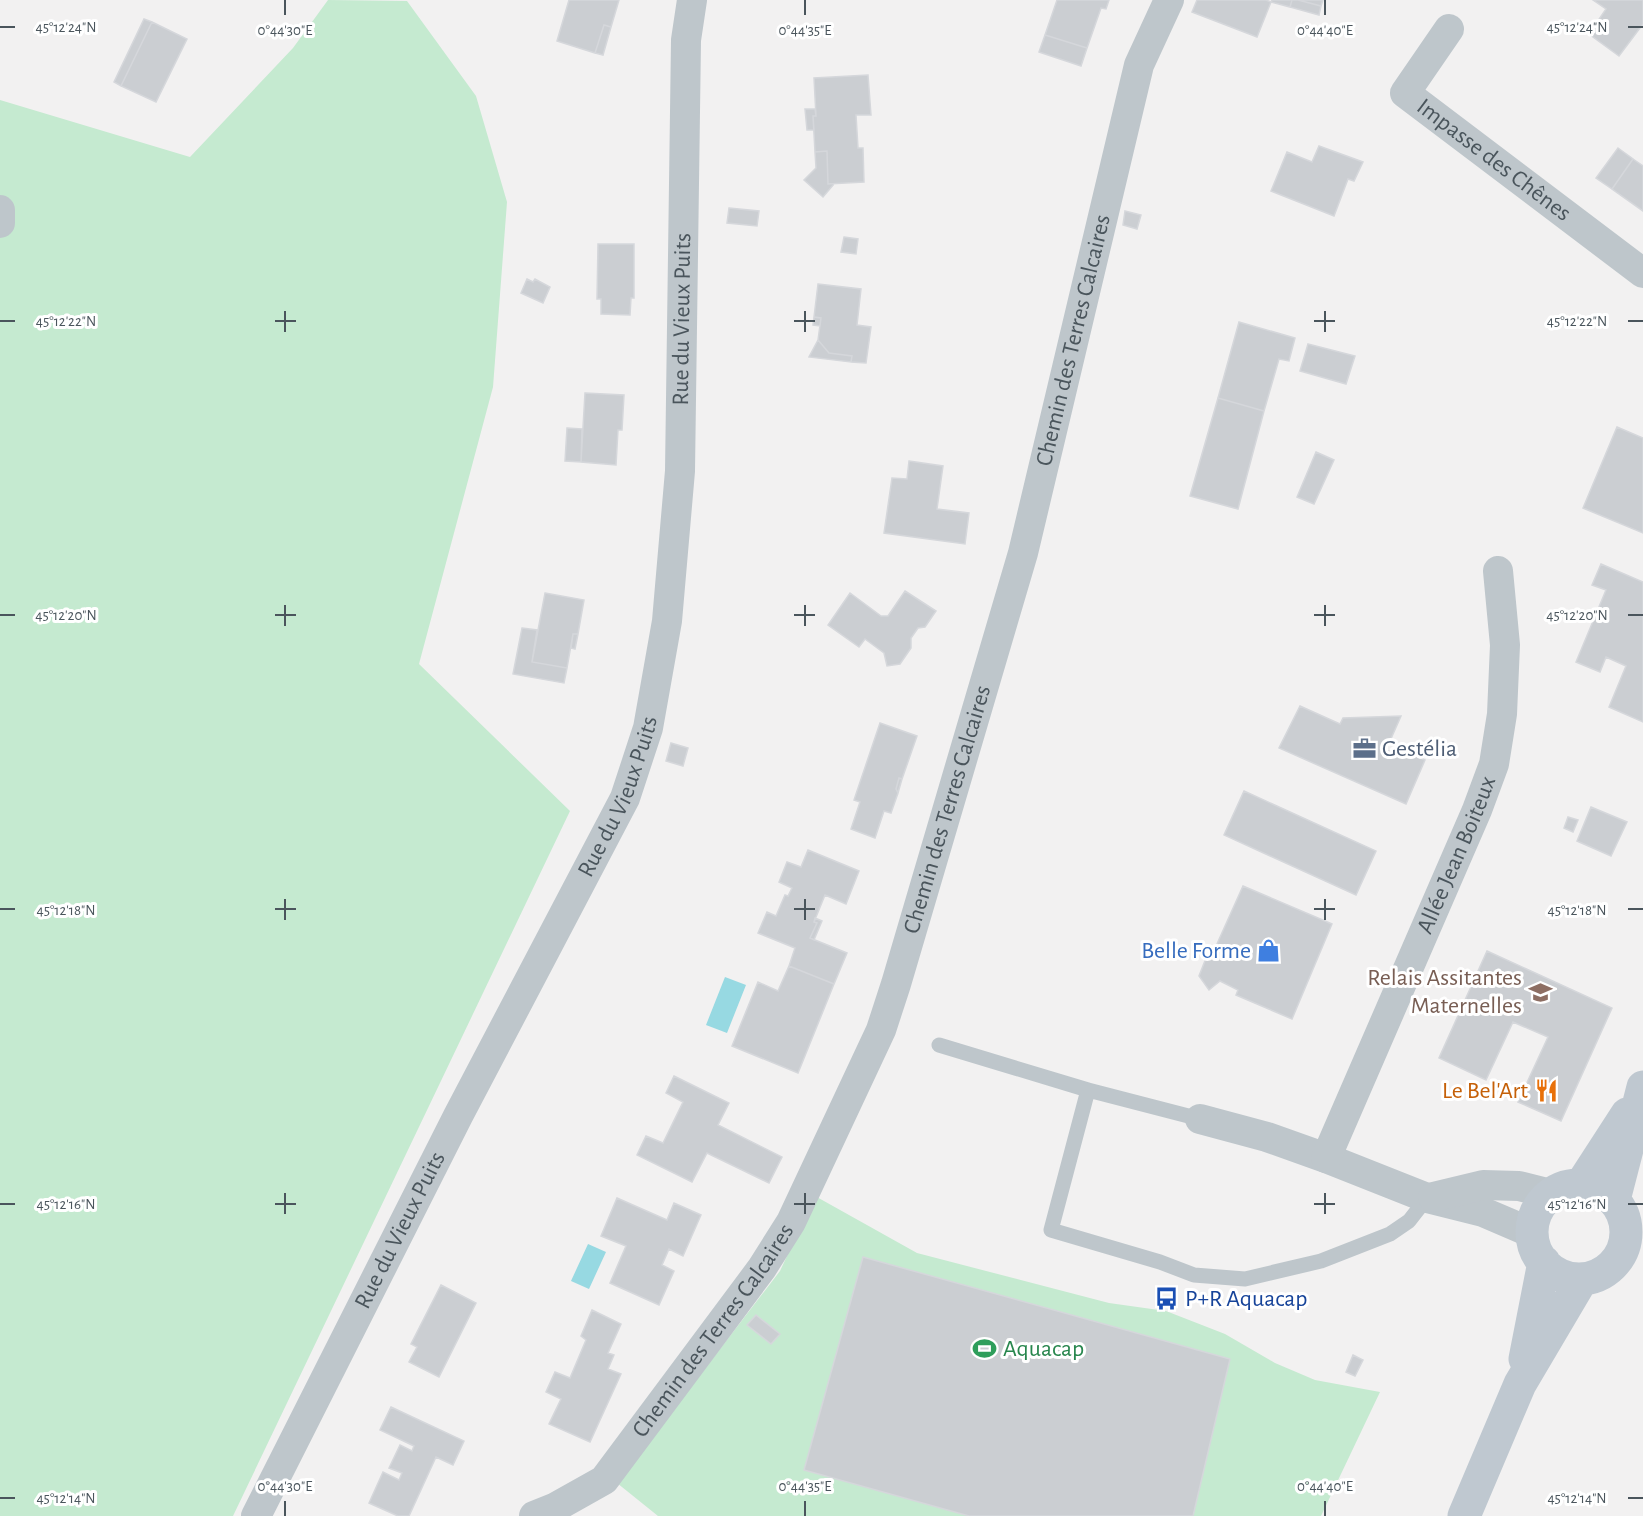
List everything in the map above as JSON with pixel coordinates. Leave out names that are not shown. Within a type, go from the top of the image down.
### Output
[{"type":"main road","points":[[1520,1384],[1538,1248],[1534,1218],[1541,1205],[1566,1190],[1643,1088]]},
{"type":"main road","points":[[1614,1200],[1643,1088]]},
{"type":"main road","points":[[1538,1248],[1554,1270],[1566,1276],[1581,1278],[1596,1275],[1609,1268],[1619,1256],[1625,1242],[1626,1227],[1623,1213],[1614,1200],[1599,1190],[1566,1190]]},
{"type":"main road","points":[[1464,1516],[1520,1384],[1581,1278]]},
{"type":"street","name":"Rue du Vieux Puits","points":[[256,1516],[453,1126],[625,798],[648,728],[667,621],[680,471],[686,40],[692,0]]},
{"type":"street","name":"Chemin des Terres Calcaires","points":[[534,1516],[554,1508],[604,1480],[762,1268],[790,1222],[881,1030],[1023,553],[1139,65],[1169,0]]},
{"type":"street","name":"Impasse des Chênes","points":[[1449,29],[1405,93],[1643,273]]},
{"type":"street","points":[[0,210],[0,223]]},
{"type":"street","name":"Allée Jean Boiteux","points":[[1326,1158],[1478,810],[1494,764],[1502,714],[1505,645],[1498,570]]},
{"type":"street","points":[[1200,1119],[1267,1137],[1427,1198],[1483,1212],[1538,1248]]},
{"type":"street","points":[[1427,1198],[1483,1185],[1566,1190]]},
{"type":"lane","points":[[939,1045],[1089,1090],[1200,1119]]},
{"type":"lane","points":[[1089,1090],[1052,1230],[1160,1262],[1194,1275],[1245,1278],[1321,1261],[1390,1234],[1409,1221],[1427,1198]]},
{"type":"green space","points":[[328,0],[407,1],[476,96],[507,202],[493,387],[419,664],[570,811],[233,1516],[0,1516],[0,100],[190,157],[293,48]]},
{"type":"green space","name":"Aquacap","points":[[815,1196],[917,1253],[1109,1303],[1166,1311],[1225,1334],[1275,1363],[1315,1380],[1380,1392],[1321,1516],[658,1516],[617,1483],[780,1271]]},
{"type":"water","points":[[725,977],[746,985],[727,1033],[706,1025]]},
{"type":"water","points":[[588,1244],[606,1252],[589,1289],[571,1281]]},
{"type":"building","points":[[569,0],[619,0],[611,27],[604,25],[595,53],[557,41]]},
{"type":"building","points":[[1057,0],[1109,0],[1106,9],[1101,8],[1087,48],[1045,35]]},
{"type":"building","points":[[1197,0],[1266,0],[1271,2],[1257,37],[1192,12]]},
{"type":"building","points":[[1272,0],[1292,0],[1290,7],[1271,2]]},
{"type":"building","points":[[1292,0],[1321,6],[1319,15],[1290,7]]},
{"type":"building","points":[[1298,0],[1323,0],[1321,6]]},
{"type":"building","points":[[1593,0],[1643,0],[1643,24],[1619,56],[1589,34],[1606,9]]},
{"type":"building","points":[[144,19],[152,22],[121,86],[114,82]]},
{"type":"building","points":[[152,22],[187,39],[156,102],[121,86]]},
{"type":"building","points":[[604,25],[611,27],[603,55],[595,53]]},
{"type":"building","points":[[1045,35],[1087,48],[1081,66],[1039,52]]},
{"type":"building","points":[[868,75],[871,115],[856,115],[858,148],[863,148],[864,182],[828,184],[827,151],[815,152],[814,78]]},
{"type":"building","points":[[805,109],[815,109],[814,130],[807,130]]},
{"type":"building","points":[[1319,146],[1363,162],[1354,181],[1348,179],[1334,216],[1271,191],[1287,152],[1312,162]]},
{"type":"building","points":[[1618,148],[1633,159],[1612,189],[1596,178]]},
{"type":"building","points":[[827,151],[828,184],[834,184],[823,197],[804,180],[816,168],[815,152]]},
{"type":"building","points":[[1633,159],[1643,166],[1643,211],[1612,189]]},
{"type":"building","points":[[729,208],[759,211],[757,226],[727,223]]},
{"type":"building","points":[[1125,211],[1141,215],[1137,229],[1123,225]]},
{"type":"building","points":[[844,237],[858,239],[856,254],[841,252]]},
{"type":"building","points":[[598,244],[634,244],[634,298],[631,298],[630,315],[601,314],[601,299],[597,299]]},
{"type":"building","points":[[527,279],[533,282],[535,279],[550,287],[543,303],[521,293]]},
{"type":"building","points":[[818,284],[861,289],[857,325],[871,327],[866,363],[851,362],[852,356],[829,353],[818,340],[821,318],[814,317]]},
{"type":"building","points":[[814,317],[821,318],[820,326],[813,325]]},
{"type":"building","points":[[1239,322],[1295,338],[1289,361],[1279,359],[1264,411],[1218,398]]},
{"type":"building","points":[[818,340],[829,353],[852,356],[851,362],[809,357]]},
{"type":"building","points":[[1308,344],[1355,356],[1346,384],[1300,371]]},
{"type":"building","points":[[585,393],[624,395],[622,430],[618,430],[616,465],[581,462]]},
{"type":"building","points":[[1218,398],[1264,411],[1238,509],[1190,496]]},
{"type":"building","points":[[1617,427],[1643,438],[1643,533],[1583,508]]},
{"type":"building","points":[[567,428],[582,429],[581,462],[565,461]]},
{"type":"building","points":[[1316,452],[1334,460],[1314,504],[1297,497]]},
{"type":"building","points":[[909,461],[943,466],[937,509],[969,513],[965,544],[884,533],[892,478],[907,479]]},
{"type":"building","points":[[1601,564],[1643,582],[1643,722],[1609,707],[1626,666],[1606,657],[1600,672],[1576,662],[1606,590],[1592,585]]},
{"type":"building","points":[[905,591],[936,611],[925,627],[918,628],[911,638],[911,648],[900,664],[887,666],[884,653],[865,639],[859,647],[828,625],[850,593],[881,616],[888,616]]},
{"type":"building","points":[[545,593],[584,600],[578,634],[573,634],[567,668],[532,662]]},
{"type":"building","points":[[522,628],[537,630],[532,662],[567,668],[564,683],[513,674]]},
{"type":"building","points":[[573,634],[578,634],[575,649],[571,648]]},
{"type":"building","points":[[1300,706],[1340,724],[1343,718],[1401,716],[1386,750],[1401,756],[1403,751],[1425,760],[1406,804],[1279,748]]},
{"type":"building","points":[[880,723],[917,736],[902,779],[899,778],[896,789],[898,793],[891,813],[884,811],[875,838],[851,829],[860,802],[854,800]]},
{"type":"building","points":[[671,743],[688,748],[683,766],[666,761]]},
{"type":"building","points":[[899,778],[902,779],[898,793],[896,789]]},
{"type":"building","points":[[1244,791],[1376,851],[1356,895],[1224,835]]},
{"type":"building","points":[[1591,807],[1627,822],[1611,856],[1577,841]]},
{"type":"building","points":[[1568,817],[1578,820],[1573,832],[1564,828]]},
{"type":"building","points":[[808,850],[859,871],[846,904],[825,895],[810,938],[847,953],[834,984],[789,966],[795,948],[758,933],[767,912],[776,916],[785,895],[788,896],[792,888],[779,882],[787,862],[801,867]]},
{"type":"building","points":[[1243,886],[1332,924],[1292,1019],[1236,995],[1238,990],[1220,981],[1209,990],[1199,976],[1208,953],[1212,955]]},
{"type":"building","points":[[815,918],[822,921],[814,940],[810,938],[817,923],[814,922]]},
{"type":"building","points":[[1487,951],[1612,1008],[1561,1121],[1518,1102],[1548,1037],[1513,1022],[1486,1080],[1439,1058]]},
{"type":"building","points":[[789,966],[834,984],[798,1073],[732,1046],[758,982],[778,991]]},
{"type":"building","points":[[674,1076],[729,1103],[718,1125],[782,1157],[769,1183],[707,1153],[692,1182],[637,1155],[646,1136],[663,1143],[683,1102],[666,1093]]},
{"type":"building","points":[[617,1198],[667,1220],[674,1203],[701,1215],[683,1256],[669,1249],[662,1265],[674,1271],[659,1305],[610,1283],[626,1246],[601,1236]]},
{"type":"building","points":[[863,1257],[1230,1359],[1193,1516],[969,1516],[804,1470]]},
{"type":"building","points":[[441,1285],[476,1303],[439,1377],[409,1362],[417,1347],[411,1344]]},
{"type":"building","points":[[592,1310],[621,1324],[608,1353],[614,1355],[608,1369],[621,1374],[590,1442],[549,1424],[561,1399],[546,1392],[555,1372],[570,1378],[586,1340],[581,1336]]},
{"type":"building","points":[[756,1315],[780,1334],[771,1344],[747,1325]]},
{"type":"building","points":[[1353,1355],[1363,1360],[1355,1376],[1346,1372]]},
{"type":"building","points":[[391,1407],[464,1441],[453,1465],[436,1457],[409,1516],[398,1516],[369,1503],[383,1472],[399,1480],[402,1473],[389,1468],[400,1445],[412,1451],[414,1446],[380,1430]]},
{"type":"place","name":"Gestélia","points":[[1364,749]]},
{"type":"place","name":"Belle Forme","points":[[1269,951]]},
{"type":"place","name":"Relais Assitantes Maternelles","points":[[1540,992]]},
{"type":"place","name":"Le Bel'Art","points":[[1546,1091]]},
{"type":"place","name":"P+R Aquacap","points":[[1167,1299]]},
{"type":"place","name":"Aquacap","points":[[985,1349]]}]
